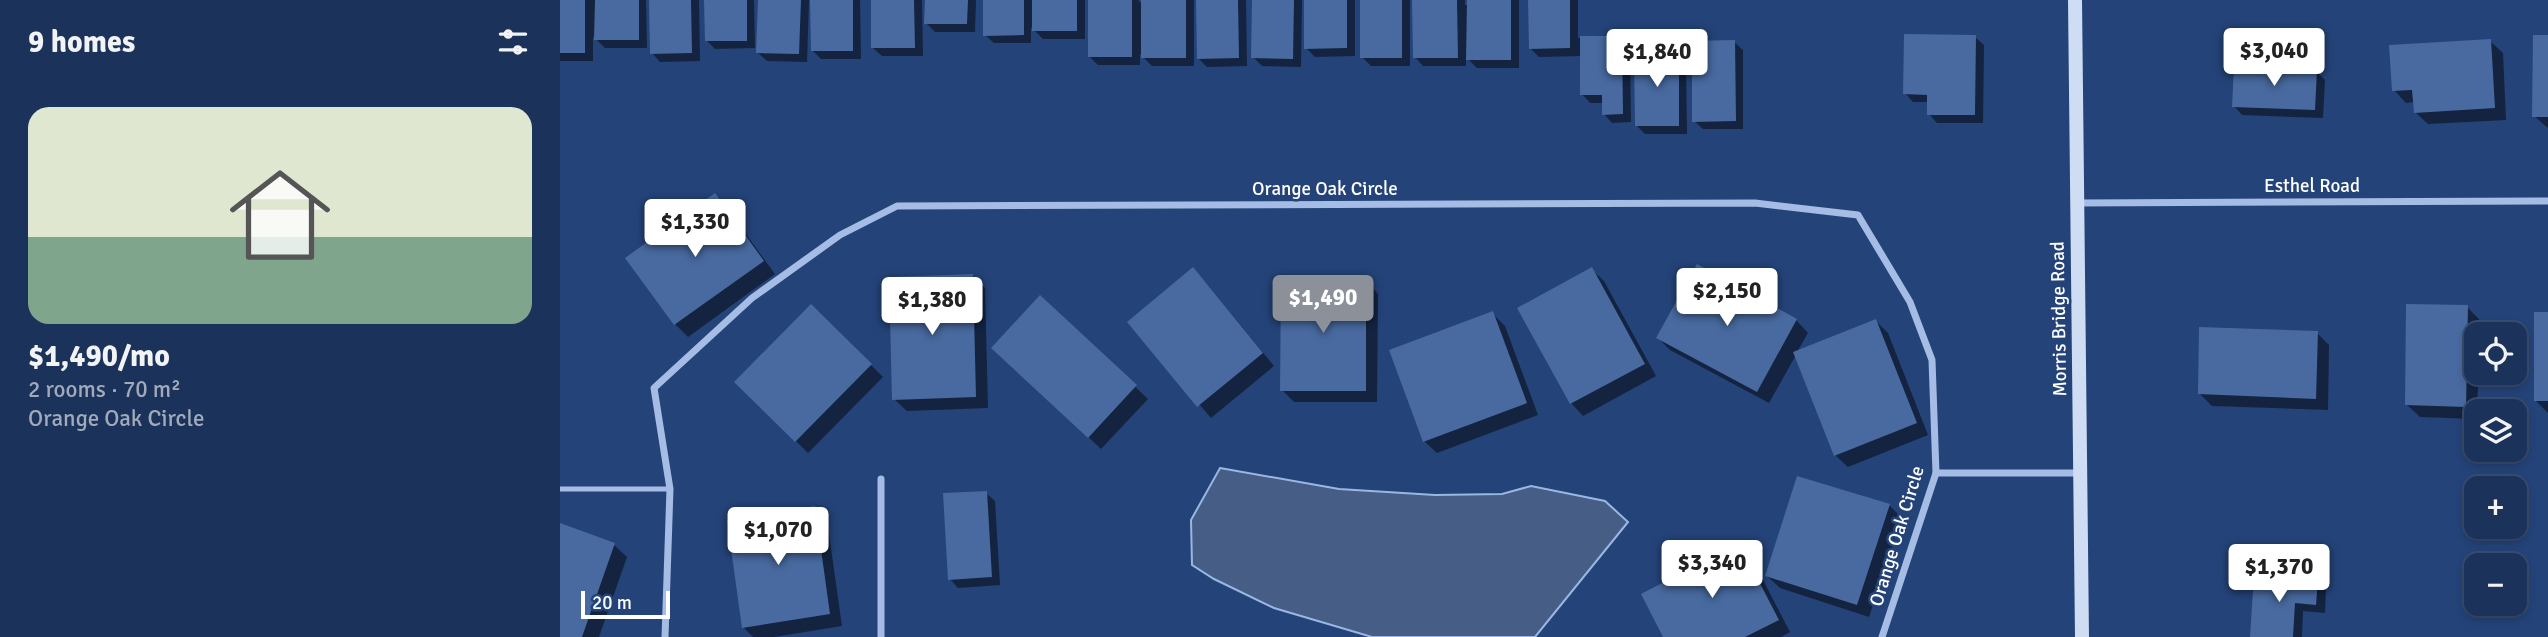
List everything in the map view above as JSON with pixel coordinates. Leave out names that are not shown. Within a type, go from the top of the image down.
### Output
[{"type":"street","name":"Morris Bridge Road","points":[[2075,0],[2082,637]]},
{"type":"street","name":"Esthel Road","points":[[2077,203],[2548,201]]},
{"type":"street","name":"Orange Oak Circle","points":[[665,637],[670,489],[654,388],[752,298],[840,235],[897,205],[1755,203],[1858,215],[1910,302],[1932,360],[1937,473],[1882,637]]},
{"type":"street","points":[[1937,473],[2080,473]]},
{"type":"street","points":[[881,479],[881,637]]},
{"type":"lane","points":[[560,489],[670,489]]},
{"type":"water","points":[[1220,468],[1339,489],[1435,495],[1502,494],[1531,486],[1605,501],[1628,522],[1535,637],[1372,637],[1274,608],[1214,579],[1192,565],[1191,520]]},
{"type":"building","points":[[560,0],[585,0],[585,53],[560,53]]},
{"type":"building","points":[[595,0],[639,0],[639,40],[594,40]]},
{"type":"building","points":[[649,0],[691,0],[692,53],[650,54]]},
{"type":"building","points":[[704,0],[747,0],[747,41],[705,41]]},
{"type":"building","points":[[758,0],[801,0],[799,54],[756,53]]},
{"type":"building","points":[[810,0],[853,0],[853,51],[811,51]]},
{"type":"building","points":[[871,0],[914,0],[915,48],[871,48]]},
{"type":"building","points":[[925,0],[968,0],[967,24],[924,24]]},
{"type":"building","points":[[983,0],[1024,0],[1024,35],[983,36]]},
{"type":"building","points":[[1032,0],[1077,0],[1077,31],[1032,31]]},
{"type":"building","points":[[1088,0],[1132,0],[1132,57],[1088,57]]},
{"type":"building","points":[[1141,0],[1186,0],[1186,58],[1141,58]]},
{"type":"building","points":[[1196,0],[1238,0],[1239,58],[1197,59]]},
{"type":"building","points":[[1252,0],[1294,0],[1293,59],[1251,58]]},
{"type":"building","points":[[1304,0],[1347,0],[1347,48],[1304,49]]},
{"type":"building","points":[[1360,0],[1402,0],[1402,58],[1360,58]]},
{"type":"building","points":[[1412,0],[1457,0],[1458,58],[1413,58]]},
{"type":"building","points":[[1467,0],[1511,0],[1511,60],[1466,60]]},
{"type":"building","points":[[1528,0],[1570,0],[1570,48],[1529,49]]},
{"type":"building","points":[[1904,34],[1976,35],[1975,115],[1927,115],[1927,95],[1903,94]]},
{"type":"building","points":[[2533,35],[2548,35],[2548,117],[2532,117]]},
{"type":"building","points":[[1580,36],[1622,36],[1623,114],[1602,115],[1602,95],[1580,95]]},
{"type":"building","points":[[2491,39],[2495,108],[2414,113],[2412,90],[2392,91],[2389,45]]},
{"type":"building","points":[[1735,40],[1736,121],[1692,122],[1692,41]]},
{"type":"building","points":[[1634,53],[1679,53],[1679,126],[1635,126]]},
{"type":"building","points":[[2234,66],[2317,69],[2315,110],[2232,107]]},
{"type":"building","points":[[715,193],[764,261],[674,325],[625,258]]},
{"type":"building","points":[[1697,264],[1797,319],[1757,392],[1656,338]]},
{"type":"building","points":[[1193,267],[1263,353],[1197,407],[1127,322]]},
{"type":"building","points":[[1592,267],[1645,364],[1570,404],[1517,308]]},
{"type":"building","points":[[973,274],[976,397],[892,400],[889,277]]},
{"type":"building","points":[[1281,279],[1366,280],[1366,391],[1280,391]]},
{"type":"building","points":[[1040,295],[1137,385],[1088,438],[991,348]]},
{"type":"building","points":[[811,304],[872,364],[795,442],[734,382]]},
{"type":"building","points":[[2406,304],[2468,305],[2468,322],[2464,322],[2464,385],[2466,385],[2464,407],[2405,405]]},
{"type":"building","points":[[1493,311],[1527,403],[1423,442],[1389,350]]},
{"type":"building","points":[[2534,312],[2548,312],[2548,401],[2534,401]]},
{"type":"building","points":[[1876,319],[1917,423],[1834,456],[1793,352]]},
{"type":"building","points":[[2199,327],[2318,331],[2316,399],[2198,394]]},
{"type":"building","points":[[1797,476],[1890,504],[1857,605],[1765,576]]},
{"type":"building","points":[[987,491],[992,577],[948,580],[943,493]]},
{"type":"building","points":[[815,506],[830,614],[742,628],[727,520]]},
{"type":"building","points":[[560,523],[615,543],[582,637],[560,637]]},
{"type":"building","points":[[1739,543],[1779,620],[1745,637],[1663,637],[1641,594]]},
{"type":"building","points":[[2254,575],[2318,579],[2316,605],[2295,603],[2293,637],[2250,637]]}]
